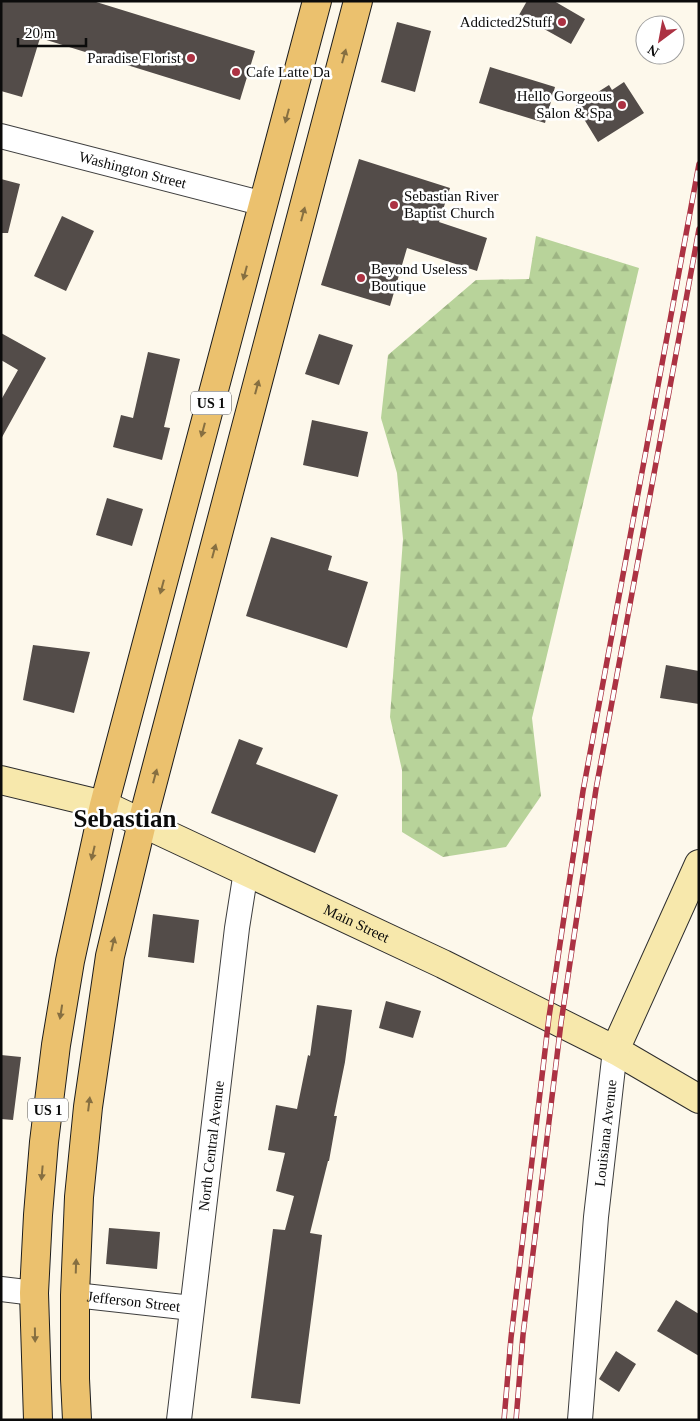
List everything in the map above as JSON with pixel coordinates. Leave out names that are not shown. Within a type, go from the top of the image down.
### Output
[{"type":"main road","name":"US 1","points":[[38,1420],[34,1293],[38,1215],[44,1142],[56,1045],[70,961],[104,805],[317,1]]},
{"type":"main road","name":"US 1","points":[[77,1420],[75,1295],[78,1197],[89,1097],[110,956],[142,823],[358,1]]},
{"type":"main road","points":[[300,65],[308,105],[314,119],[324,130]]},
{"type":"main road","points":[[264,204],[276,227],[286,278]]},
{"type":"street","name":"Washington Street","points":[[1,136],[264,204]]},
{"type":"street","name":"Main Street","points":[[1,780],[104,805],[443,964],[615,1050],[699,1098]]},
{"type":"street","name":"Louisiana Avenue","points":[[580,1420],[596,1217],[615,1050],[699,864]]},
{"type":"street","name":"North Central Avenue","points":[[179,1420],[246,871]]},
{"type":"street","points":[[1,1289],[34,1293]]},
{"type":"street","name":"Jefferson Street","points":[[75,1295],[192,1308]]},
{"type":"green space","points":[[536,236],[639,268],[532,718],[541,796],[506,847],[443,857],[402,832],[402,770],[390,717],[403,539],[397,473],[381,418],[388,355],[476,280],[529,279]]},
{"type":"building","points":[[1,1],[93,1],[255,51],[240,100],[40,38],[22,97],[1,91]]},
{"type":"building","points":[[527,1],[554,1],[585,19],[571,44],[519,15]]},
{"type":"building","points":[[397,22],[431,31],[415,92],[381,82]]},
{"type":"building","points":[[490,67],[555,87],[545,123],[479,103]]},
{"type":"building","points":[[624,82],[644,113],[598,142],[576,106],[609,85],[612,90]]},
{"type":"building","name":"Sebastian River Baptist Church","points":[[359,159],[450,188],[439,222],[487,238],[477,271],[407,248],[390,306],[321,285]]},
{"type":"building","points":[[1,179],[20,184],[8,233],[1,233]]},
{"type":"building","points":[[62,216],[94,231],[66,291],[34,276]]},
{"type":"building","points":[[1,333],[46,358],[1,439],[1,400],[18,370],[1,360]]},
{"type":"building","points":[[319,334],[353,345],[339,385],[305,374]]},
{"type":"building","points":[[148,352],[180,359],[164,427],[170,428],[162,460],[113,447],[121,415],[133,418]]},
{"type":"building","points":[[312,420],[368,432],[358,477],[303,465]]},
{"type":"building","points":[[107,498],[143,509],[132,546],[96,535]]},
{"type":"building","points":[[271,537],[332,556],[328,570],[368,582],[347,648],[246,616]]},
{"type":"building","points":[[33,645],[90,652],[74,713],[23,700]]},
{"type":"building","points":[[666,665],[699,671],[699,704],[660,698]]},
{"type":"building","points":[[239,739],[263,748],[256,764],[338,795],[315,853],[211,813]]},
{"type":"building","points":[[153,914],[199,920],[194,963],[148,957]]},
{"type":"building","points":[[386,1001],[421,1011],[413,1038],[379,1028]]},
{"type":"building","points":[[317,1005],[352,1010],[345,1062],[334,1116],[337,1116],[329,1161],[310,1233],[322,1235],[300,1404],[251,1398],[273,1229],[285,1230],[294,1196],[276,1191],[285,1153],[268,1150],[276,1105],[297,1109],[308,1055],[310,1056]]},
{"type":"building","points":[[1,1055],[21,1057],[13,1120],[1,1119]]},
{"type":"building","points":[[109,1228],[160,1232],[157,1269],[106,1264]]},
{"type":"building","points":[[676,1300],[699,1314],[699,1356],[657,1331]]},
{"type":"building","points":[[616,1351],[636,1364],[619,1392],[599,1379]]},
{"type":"railway","points":[[504,1420],[511,1338],[549,1017],[583,791],[699,164]]},
{"type":"railway","points":[[516,1420],[523,1335],[561,1023],[596,789],[699,229]]},
{"type":"place","name":"Addicted2Stuff","points":[[562,22]]},
{"type":"place","name":"Paradise Florist","points":[[191,58]]},
{"type":"place","name":"Cafe Latte Da","points":[[236,72]]},
{"type":"place","name":"Hello Gorgeous Salon & Spa","points":[[622,105]]},
{"type":"place","name":"Sebastian River Baptist Church","points":[[394,205]]},
{"type":"place","name":"Beyond Useless Boutique","points":[[361,278]]},
{"type":"district","name":"Sebastian","points":[[125,818]]}]
